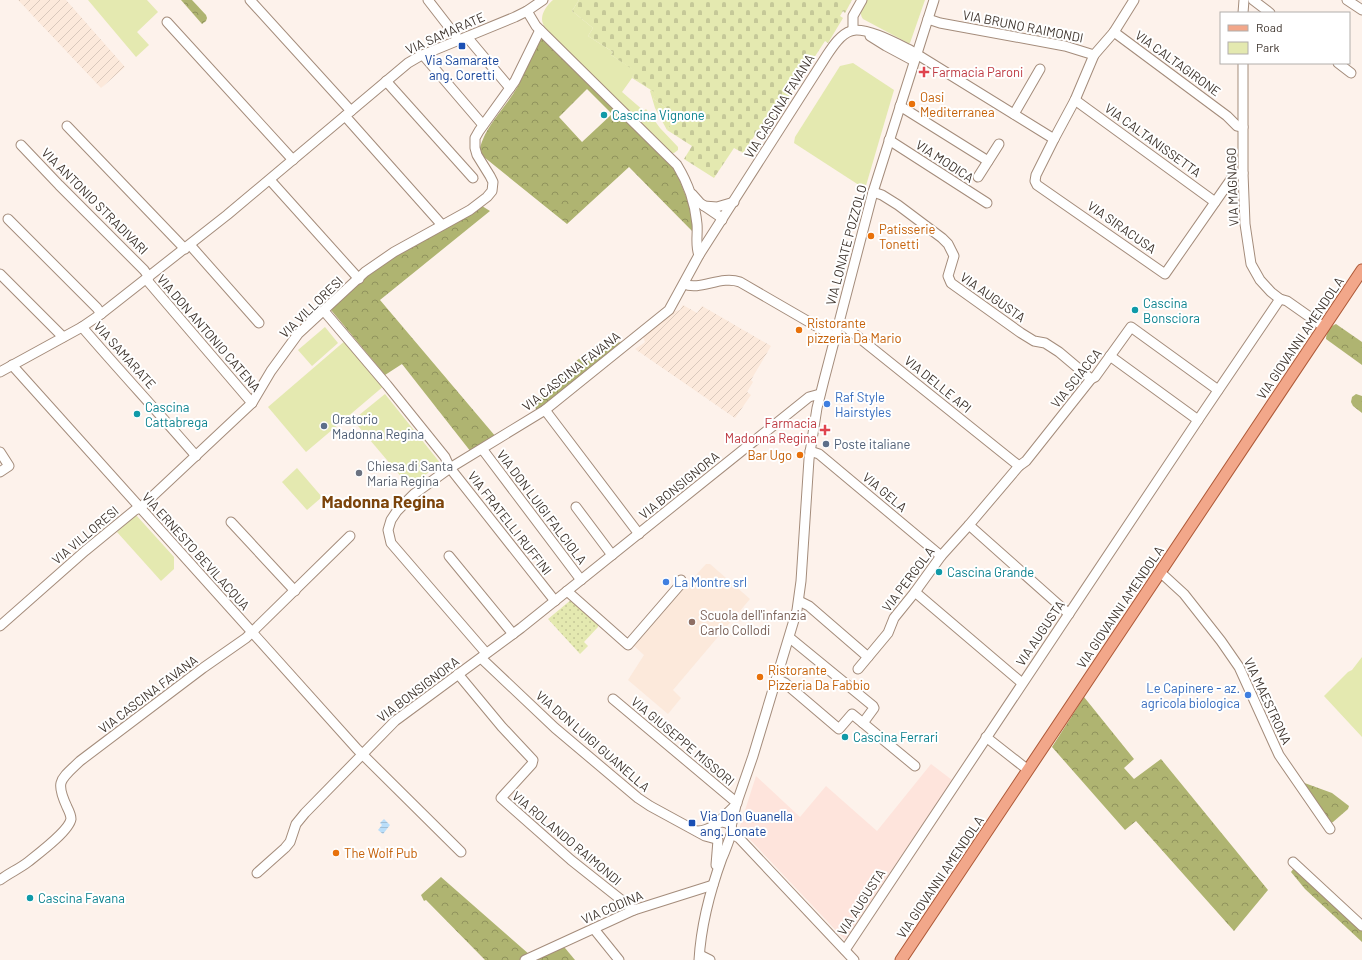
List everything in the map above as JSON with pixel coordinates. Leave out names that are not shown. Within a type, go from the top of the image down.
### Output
[{"type":"main road","name":"VIA GIOVANNI AMENDOLA","points":[[903,957],[1362,270]]},
{"type":"street","points":[[250,0],[442,225]]},
{"type":"street","points":[[428,0],[462,39],[510,88]]},
{"type":"street","name":"VIA SAMARATE","points":[[0,372],[82,327],[101,314],[270,180],[406,65],[423,55],[527,11],[543,0]]},
{"type":"street","points":[[862,0],[853,16],[859,30],[886,46],[915,57],[1014,114],[1054,139],[1075,100],[1094,55]]},
{"type":"street","name":"VIA LONATE POZZOLO","points":[[716,875],[730,833],[736,804],[790,638],[799,601],[807,476],[820,394],[873,192],[934,0]]},
{"type":"street","name":"VIA BRUNO RAIMONDI","points":[[928,19],[940,23],[1065,46],[1094,55],[1114,32],[1134,0]]},
{"type":"street","points":[[1243,12],[1244,0]]},
{"type":"street","points":[[1253,0],[1269,12]]},
{"type":"street","points":[[1347,0],[1362,10]]},
{"type":"street","points":[[527,11],[533,22],[540,30],[671,158],[680,170],[691,193],[696,216],[699,255]]},
{"type":"street","points":[[167,22],[293,160]]},
{"type":"street","name":"VIA VILLORESI","points":[[0,626],[85,551],[135,510],[140,508],[252,403],[271,371],[293,340],[304,328],[359,279],[388,256],[474,207],[485,199],[492,191],[493,185],[492,179],[477,155],[475,138],[510,88],[540,30]]},
{"type":"street","name":"VIA CASCINA FAVANA","points":[[393,545],[389,538],[388,525],[407,502],[431,481],[545,410],[666,312],[684,284],[699,255],[830,50],[844,35],[859,30]]},
{"type":"street","name":"VIA CALTAGIRONE","points":[[1114,32],[1227,116],[1237,126],[1243,127]]},
{"type":"street","points":[[423,55],[483,125]]},
{"type":"street","name":"VIA MAGNAGO","points":[[1243,64],[1243,173],[1245,224],[1250,260],[1254,272],[1263,284],[1280,299],[1287,301],[1324,327]]},
{"type":"street","points":[[1339,64],[1351,73]]},
{"type":"street","points":[[1014,114],[1040,68]]},
{"type":"street","points":[[386,81],[473,178]]},
{"type":"street","name":"VIA CALTANISSETTA","points":[[1075,100],[1215,202]]},
{"type":"street","points":[[900,106],[988,161]]},
{"type":"street","points":[[1227,116],[1243,116]]},
{"type":"street","points":[[67,126],[187,247],[259,324]]},
{"type":"street","name":"VIA SIRACUSA","points":[[1054,139],[1036,175],[1035,181],[1037,185],[1165,274],[1234,175],[1243,173]]},
{"type":"street","name":"VIA MODICA","points":[[889,140],[987,203]]},
{"type":"street","points":[[978,177],[999,144]]},
{"type":"street","name":"VIA ANTONIO STRADIVARI","points":[[21,145],[144,270],[148,278]]},
{"type":"street","points":[[270,180],[359,279]]},
{"type":"street","name":"VIA AUGUSTA","points":[[873,192],[882,195],[898,205],[948,244],[954,256],[948,276],[951,283],[1034,341],[1045,343],[1059,352],[1091,379]]},
{"type":"street","points":[[691,193],[704,206],[722,220]]},
{"type":"street","points":[[704,206],[717,207],[734,202]]},
{"type":"street","points":[[8,219],[97,308],[101,314]]},
{"type":"street","points":[[0,274],[63,337]]},
{"type":"street","name":"VIA DON ANTONIO CATENA","points":[[148,278],[252,403]]},
{"type":"street","points":[[684,284],[691,286],[723,280],[737,280],[835,337]]},
{"type":"street","points":[[1110,356],[1198,420],[1280,299]]},
{"type":"street","name":"VIA FRATELLI RUFFINI","points":[[324,311],[387,385],[444,457],[450,468],[555,601]]},
{"type":"street","name":"VIA DELLE API","points":[[838,324],[847,328],[897,367],[1019,466]]},
{"type":"street","name":"VIA SAMARATE","points":[[82,327],[196,456]]},
{"type":"street","name":"VIA SCIACCA","points":[[969,525],[1019,466],[1026,461],[1091,379],[1095,377],[1131,327],[1218,390]]},
{"type":"street","name":"VIA ERNESTO BEVILACQUA","points":[[12,365],[361,754]]},
{"type":"street","name":"VIA BONSIGNORA","points":[[257,873],[290,842],[296,824],[300,818],[361,754],[401,716],[513,634],[809,397],[820,394]]},
{"type":"street","points":[[545,410],[639,534]]},
{"type":"street","name":"VIA AUGUSTA","points":[[845,950],[1198,420]]},
{"type":"street","name":"VIA DON LUIGI FALCIOLA","points":[[483,450],[581,580]]},
{"type":"street","name":"VIA GELA","points":[[810,451],[819,454],[941,556]]},
{"type":"street","points":[[0,452],[9,466],[0,472]]},
{"type":"street","points":[[576,507],[612,555]]},
{"type":"street","points":[[231,522],[295,591]]},
{"type":"street","points":[[969,525],[1069,614]]},
{"type":"street","name":"VIA PERGOLA","points":[[858,669],[888,633],[894,618],[941,556],[969,525]]},
{"type":"street","name":"VIA CASCINA FAVANA","points":[[0,880],[28,862],[67,826],[71,819],[60,789],[61,782],[80,761],[203,668],[246,638],[350,536]]},
{"type":"street","name":"VIA DON LUIGI GUANELLA","points":[[393,545],[484,656],[555,728],[638,798],[705,836],[717,840]]},
{"type":"street","points":[[449,556],[513,634]]},
{"type":"street","name":"VIA MAESTRONA","points":[[1160,572],[1184,594],[1239,666],[1279,755],[1330,830]]},
{"type":"street","points":[[567,591],[628,645],[679,586],[681,580]]},
{"type":"street","points":[[914,592],[1022,683]]},
{"type":"street","points":[[799,601],[809,606],[868,657]]},
{"type":"street","points":[[790,638],[874,707],[873,711],[863,723]]},
{"type":"street","name":"VIA ROLANDO RAIMONDI","points":[[458,674],[502,727],[533,760],[532,764],[501,798],[571,860],[634,910]]},
{"type":"street","points":[[777,679],[784,682],[840,729],[852,714],[915,766]]},
{"type":"street","name":"VIA GIUSEPPE MISSORI","points":[[613,699],[736,804]]},
{"type":"street","points":[[986,737],[1028,770]]},
{"type":"street","points":[[361,754],[461,852]]},
{"type":"street","points":[[710,960],[700,958],[704,925],[716,875],[717,840],[713,834],[716,825],[736,804]]},
{"type":"street","points":[[698,831],[706,830],[724,822],[730,833],[739,838],[854,960]]},
{"type":"street","points":[[717,840],[722,841],[730,833]]},
{"type":"street","points":[[1294,862],[1362,926]]},
{"type":"street","name":"VIA CODINA","points":[[525,960],[634,910],[713,885]]},
{"type":"street","points":[[594,929],[619,960]]},
{"type":"shaded area","points":[[18,0],[66,0],[125,67],[101,88]]},
{"type":"shaded area","points":[[683,305],[697,313],[702,306],[771,346],[751,380],[753,382],[747,392],[751,395],[735,418],[635,349],[645,342],[643,337],[675,311],[680,310]]},
{"type":"shaded area","name":"Scuola dell'infanzia Carlo Collodi","points":[[706,564],[710,564],[750,599],[673,690],[681,698],[668,714],[628,680],[644,655],[633,645]]},
{"type":"shaded area","points":[[931,764],[952,780],[845,940],[740,829],[756,776],[800,817],[826,786],[877,831]]},
{"type":"green space","points":[[88,0],[147,0],[158,12],[137,32],[149,45],[136,57]]},
{"type":"green space","points":[[181,0],[192,0],[206,15],[206,21],[202,24]]},
{"type":"green space","points":[[553,0],[579,0],[572,11],[593,28],[588,36],[613,52],[611,55],[636,71],[632,77],[657,93],[653,99],[677,115],[667,130],[655,108],[650,91],[651,90],[632,78],[622,92],[644,111],[646,109],[660,128],[678,147],[678,150],[671,153],[544,29],[545,27],[542,16],[547,6]]},
{"type":"green space","points":[[579,0],[852,0],[845,13],[843,11],[840,16],[843,18],[828,43],[825,41],[765,133],[759,129],[743,153],[734,148],[714,178],[684,159],[692,146],[667,130],[677,115],[653,99],[656,93],[632,77],[635,71],[611,55],[613,52],[588,36],[593,28],[572,11]]},
{"type":"green space","points":[[867,0],[925,0],[910,43],[863,19],[861,11]]},
{"type":"green space","points":[[541,35],[675,169],[692,211],[694,233],[629,167],[567,224],[479,153],[481,144],[490,126],[518,86]],"holes":[[[587,89],[612,114],[582,142],[559,117]]]},
{"type":"green space","points":[[853,63],[894,90],[865,189],[794,143],[795,137],[840,66]]},
{"type":"green space","points":[[482,206],[490,211],[380,300],[496,437],[471,452],[402,364],[385,375],[331,310],[364,279],[383,265],[422,240]]},
{"type":"green space","points":[[1336,324],[1362,342],[1362,365],[1326,339],[1329,330]]},
{"type":"green space","points":[[325,327],[338,343],[312,366],[298,350]]},
{"type":"green space","points":[[346,340],[385,385],[306,452],[268,407]]},
{"type":"green space","points":[[627,340],[537,410],[533,405],[575,362],[587,352]]},
{"type":"green space","points":[[385,394],[441,464],[409,486],[353,420]]},
{"type":"green space","points":[[1356,394],[1362,396],[1362,413],[1353,406],[1351,402],[1352,397]]},
{"type":"green space","points":[[297,468],[322,497],[307,510],[282,482]]},
{"type":"green space","points":[[136,515],[174,557],[174,569],[161,581],[117,532]]},
{"type":"green space","points":[[572,599],[598,622],[598,627],[584,642],[588,646],[580,654],[548,619]]},
{"type":"green space","points":[[1362,657],[1362,737],[1324,696],[1348,672],[1352,670]]},
{"type":"green space","points":[[1084,697],[1134,759],[1124,768],[1134,779],[1161,759],[1268,890],[1234,931],[1136,821],[1125,830],[1052,747]]},
{"type":"green space","points":[[1299,781],[1332,793],[1349,806],[1348,809],[1331,823]]},
{"type":"green space","points":[[1294,868],[1362,929],[1362,942],[1305,889],[1291,872]]},
{"type":"green space","points":[[441,877],[530,955],[525,960],[485,960],[426,900],[424,901],[421,895]]},
{"type":"green space","points":[[563,947],[575,960],[535,960]]},
{"type":"water","points":[[384,819],[390,825],[383,834],[378,830],[382,825],[380,823]]},
{"type":"place","name":"Via Samarate ang. Coretti","points":[[462,46]]},
{"type":"place","name":"Farmacia Paroni","points":[[924,72]]},
{"type":"place","name":"Oasi Mediterranea","points":[[912,104]]},
{"type":"place","name":"Cascina Vignone","points":[[604,115]]},
{"type":"place","name":"Patisserie Tonetti","points":[[871,236]]},
{"type":"place","name":"Cascina Bonsciora","points":[[1135,310]]},
{"type":"place","name":"Ristorante pizzeria Da Mario","points":[[799,330]]},
{"type":"place","name":"Raf Style Hairstyles","points":[[827,404]]},
{"type":"place","name":"Cascina Cattabrega","points":[[137,414]]},
{"type":"place","name":"Oratorio Madonna Regina","points":[[324,426]]},
{"type":"place","name":"Farmacia Madonna Regina","points":[[825,430]]},
{"type":"place","name":"Poste italiane","points":[[826,444]]},
{"type":"place","name":"Bar Ugo","points":[[800,455]]},
{"type":"place","name":"Chiesa di Santa Maria Regina","points":[[359,473]]},
{"type":"place","name":"Cascina Grande","points":[[939,572]]},
{"type":"place","name":"La Montre srl","points":[[666,582]]},
{"type":"place","name":"Scuola dell'infanzia Carlo Collodi","points":[[692,622]]},
{"type":"place","name":"Ristorante Pizzeria Da Fabbio","points":[[760,677]]},
{"type":"place","name":"Le Capinere - az. agricola biologica","points":[[1248,695]]},
{"type":"place","name":"Cascina Ferrari","points":[[845,737]]},
{"type":"place","name":"Via Don Guanella ang. Lonate","points":[[692,823]]},
{"type":"place","name":"The Wolf Pub","points":[[336,853]]},
{"type":"place","name":"Cascina Favana","points":[[30,898]]},
{"type":"district","name":"Madonna Regina","points":[[383,502]]}]
